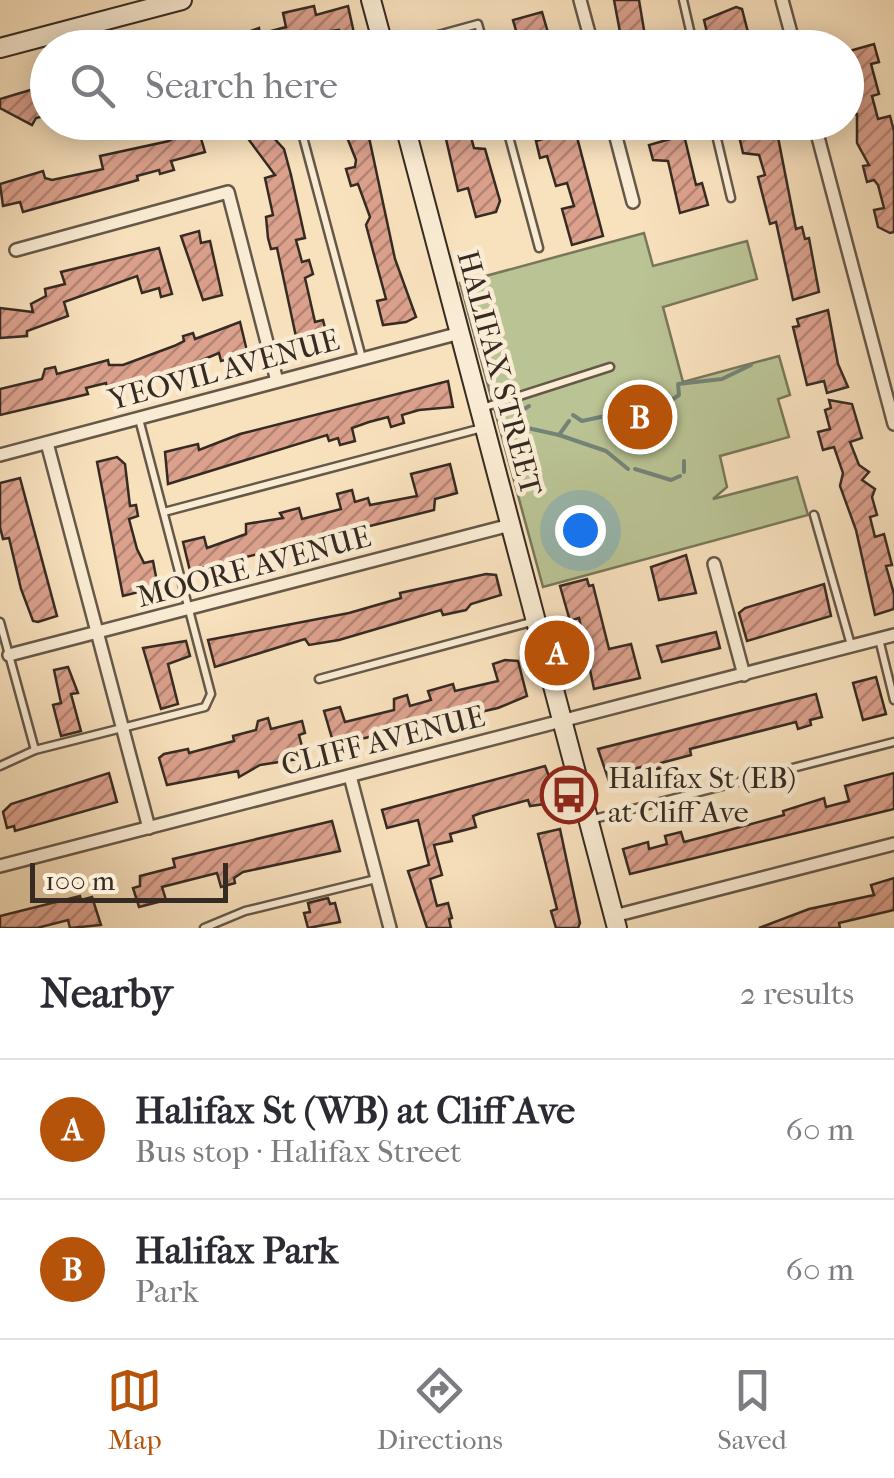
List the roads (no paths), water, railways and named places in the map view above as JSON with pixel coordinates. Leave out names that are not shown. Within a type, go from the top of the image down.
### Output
[{"type":"street","points":[[68,30],[182,0]]},
{"type":"street","points":[[371,0],[382,30]]},
{"type":"street","points":[[580,0],[588,30]]},
{"type":"street","points":[[782,0],[790,30]]},
{"type":"street","points":[[0,48],[30,40]]},
{"type":"street","name":"HALIFAX STREET","points":[[409,140],[616,922]]},
{"type":"street","points":[[617,140],[633,202]]},
{"type":"street","points":[[819,140],[894,424]]},
{"type":"street","points":[[16,250],[228,192],[277,382]]},
{"type":"street","name":"YEOVIL AVENUE","points":[[0,456],[460,333]]},
{"type":"street","points":[[47,443],[149,828]]},
{"type":"street","name":"MOORE AVENUE","points":[[9,655],[510,525]]},
{"type":"street","points":[[714,564],[744,675]]},
{"type":"street","name":"CLIFF AVENUE","points":[[0,866],[894,635]]},
{"type":"street","points":[[350,776],[390,928]]},
{"type":"street","points":[[616,922],[894,844]]},
{"type":"lane","points":[[683,0],[690,30]]},
{"type":"lane","points":[[456,30],[478,24],[480,30]]},
{"type":"lane","points":[[304,140],[363,359]]},
{"type":"lane","points":[[510,140],[539,248]]},
{"type":"lane","points":[[717,140],[731,198]]},
{"type":"lane","points":[[164,512],[483,418],[610,367]]},
{"type":"lane","points":[[0,766],[36,750],[205,707],[212,694],[139,419]]},
{"type":"lane","points":[[814,515],[851,647]]},
{"type":"lane","points":[[319,679],[535,621]]},
{"type":"lane","points":[[0,622],[36,750]]},
{"type":"lane","points":[[878,639],[894,700]]},
{"type":"lane","points":[[589,820],[894,742]]},
{"type":"lane","points":[[204,928],[245,911],[376,879]]},
{"type":"waterway","points":[[670,401],[679,395],[678,384],[722,379],[751,365]]},
{"type":"waterway","points":[[653,406],[662,404]]},
{"type":"waterway","points":[[515,415],[529,406]]},
{"type":"waterway","points":[[630,409],[647,408]]},
{"type":"waterway","points":[[573,415],[582,421],[624,412]]},
{"type":"waterway","points":[[505,423],[559,435],[569,421]]},
{"type":"waterway","points":[[559,435],[606,451],[628,469]]},
{"type":"waterway","points":[[684,461],[684,472]]},
{"type":"waterway","points":[[635,469],[671,480],[680,476]]},
{"type":"place","name":"Halifax Park","points":[[640,417]]},
{"type":"place","name":"Halifax St (WB) at Cliff Ave","points":[[557,653]]},
{"type":"place","name":"Halifax St (EB) at Cliff Ave","points":[[569,795]]}]
